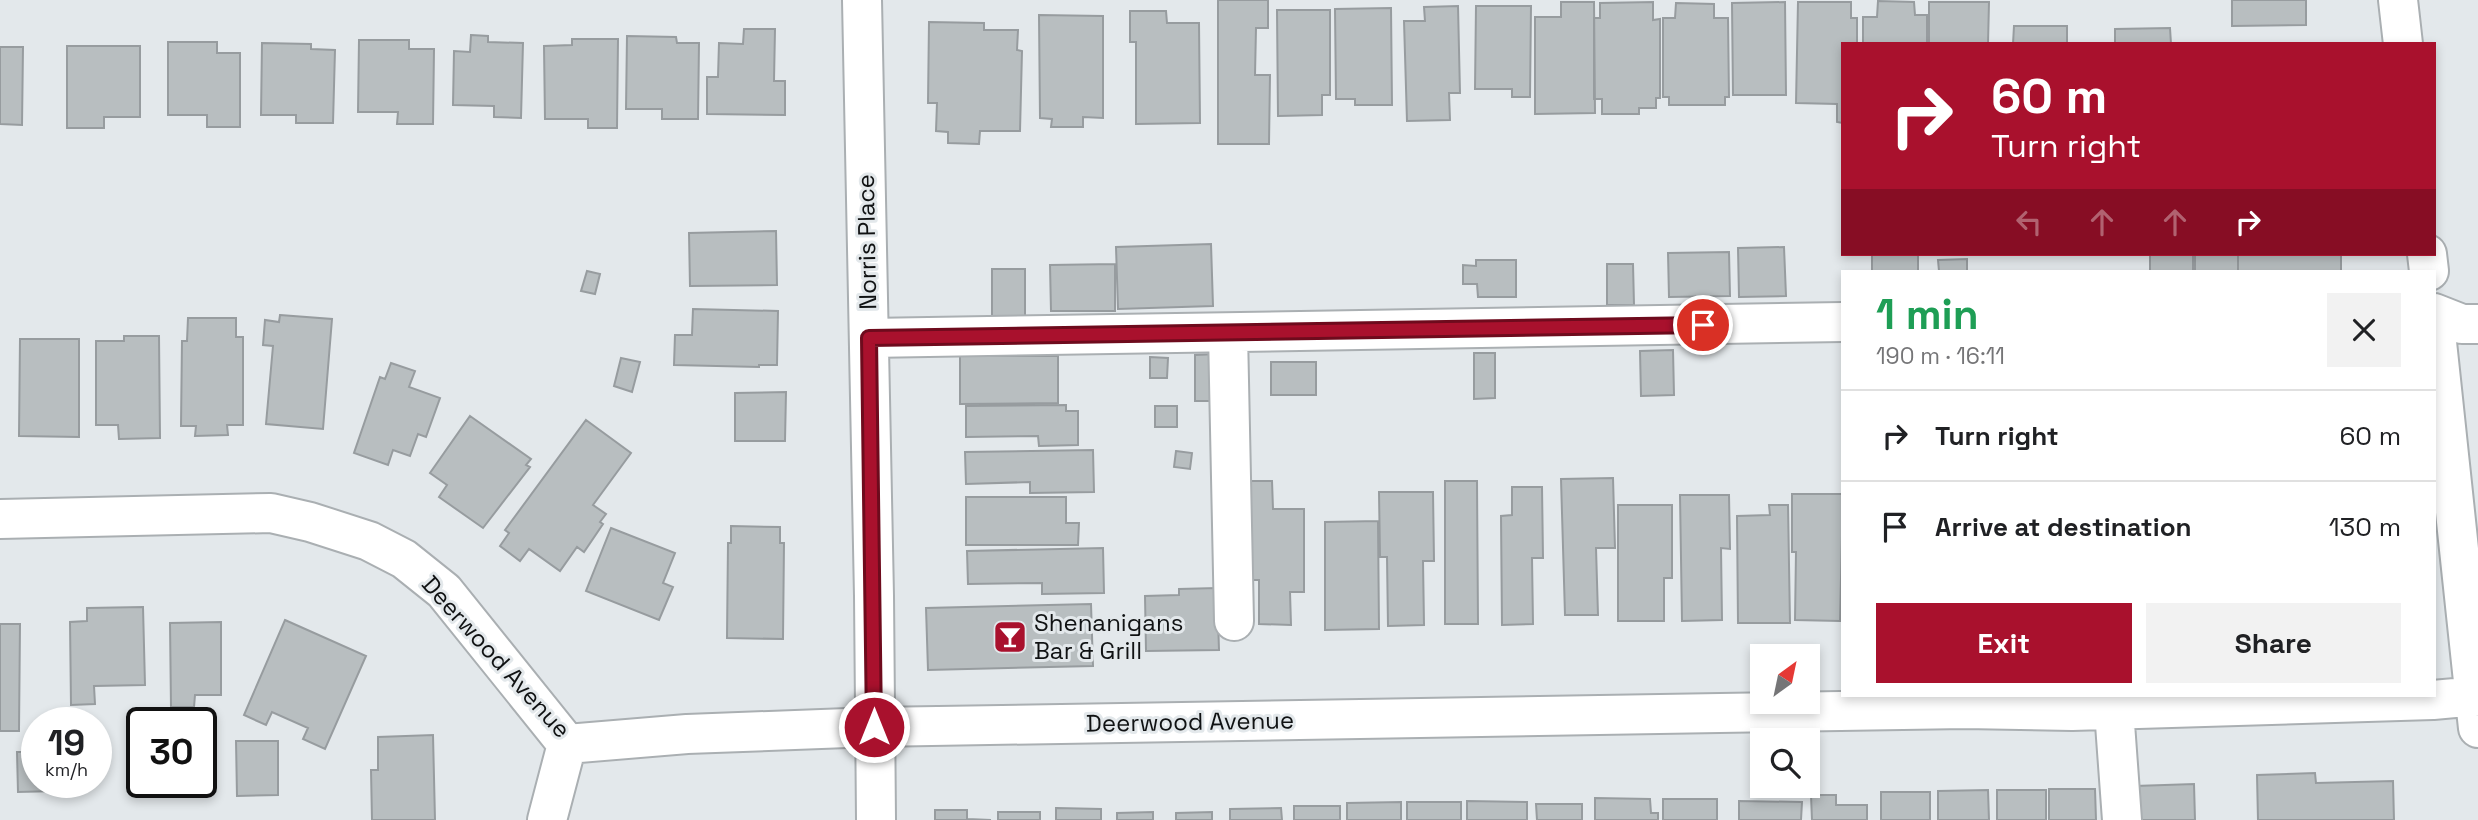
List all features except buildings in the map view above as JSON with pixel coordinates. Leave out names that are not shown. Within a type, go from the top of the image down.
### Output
[{"type":"street","name":"Norris Place","points":[[862,0],[876,820]]},
{"type":"street","points":[[2398,0],[2403,42]]},
{"type":"street","points":[[2436,314],[2462,324],[2478,324]]},
{"type":"street","points":[[869,338],[1841,322]]},
{"type":"street","points":[[2436,332],[2476,707]]},
{"type":"street","points":[[1228,333],[1234,621]]},
{"type":"street","name":"Deerwood Avenue","points":[[0,519],[271,513],[369,541],[404,559],[444,591],[567,744],[687,734],[874,727],[1951,710],[2072,703],[2113,710],[2432,700],[2476,707]]},
{"type":"street","points":[[2113,710],[2122,820]]},
{"type":"street","points":[[547,820],[567,744]]},
{"type":"place","name":"Shenanigans Bar & Grill","points":[[1010,637]]},
{"type":"route","points":[[874,727],[869,338],[1703,325]]}]
